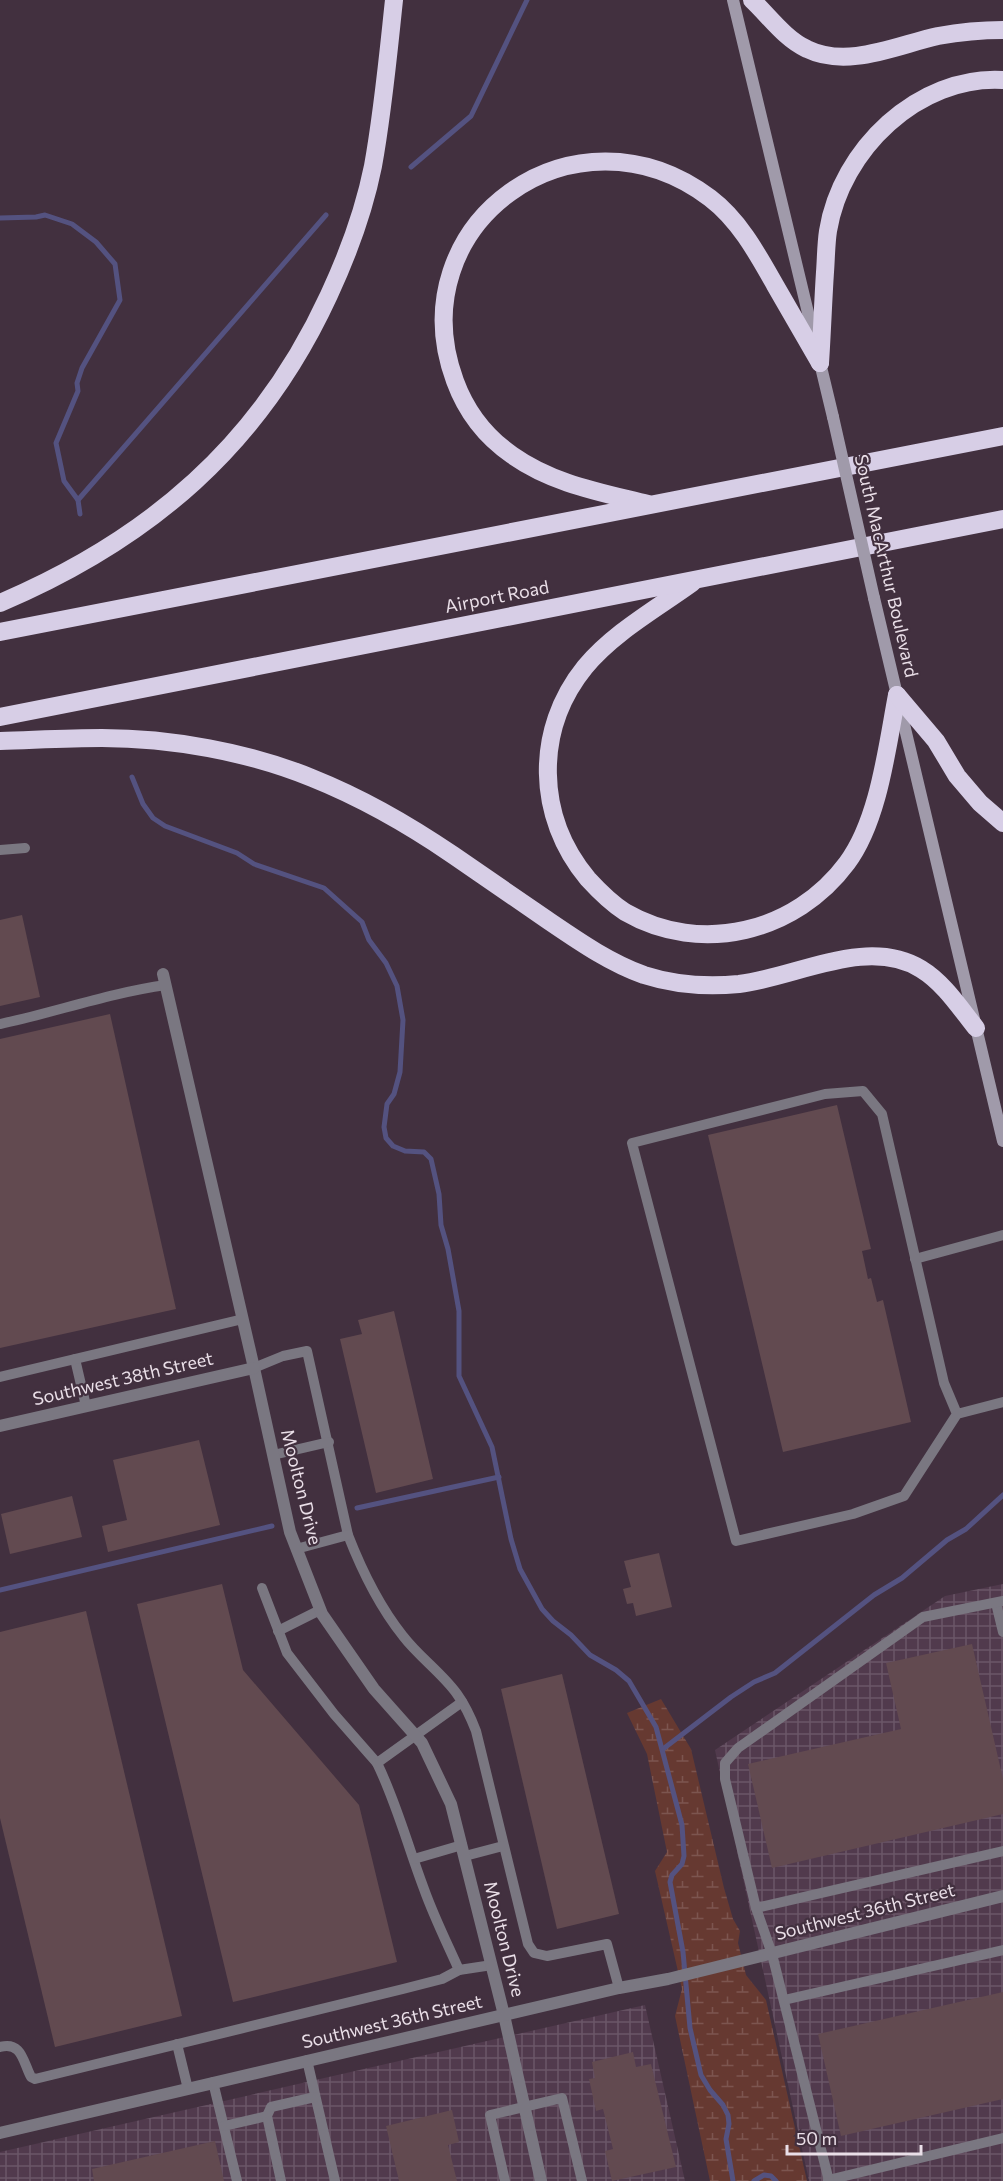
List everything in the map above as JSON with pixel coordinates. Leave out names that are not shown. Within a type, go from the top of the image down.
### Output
[{"type":"highway","points":[[0,603],[49,582],[98,555],[143,524],[186,490],[225,452],[262,409],[291,368],[322,312],[357,226],[372,168],[384,93],[394,0]]},
{"type":"highway","points":[[752,0],[784,33],[806,49],[825,55],[842,57],[862,55],[939,36],[976,30],[1003,30]]},
{"type":"highway","points":[[820,363],[828,231],[837,197],[853,166],[869,142],[890,121],[912,105],[938,92],[967,83],[1003,80]]},
{"type":"highway","points":[[655,506],[570,485],[540,472],[511,455],[489,436],[472,415],[460,394],[451,369],[445,340],[445,308],[451,276],[463,248],[481,219],[504,197],[530,178],[559,167],[589,161],[616,160],[647,166],[683,180],[711,199],[737,225],[749,241],[820,363]]},
{"type":"highway","points":[[0,632],[655,506],[1003,436]]},
{"type":"highway","name":"Airport Road","points":[[0,717],[1003,519]]},
{"type":"highway","points":[[699,579],[612,641],[586,666],[567,694],[549,746],[547,779],[552,809],[562,839],[579,868],[600,892],[624,911],[650,924],[678,932],[714,935],[774,922],[800,908],[825,889],[848,861],[863,833],[879,791],[897,695]]},
{"type":"highway","points":[[897,695],[936,741],[957,776],[980,803],[1003,823]]},
{"type":"highway","points":[[0,741],[103,738],[167,742],[260,761],[310,777],[403,823],[577,940],[617,964],[646,975],[687,984],[709,986],[740,984],[861,956],[903,959],[924,970],[946,990],[976,1028]]},
{"type":"main road","name":"South MacArthur Boulevard","points":[[733,0],[1003,1141]]},
{"type":"street","name":"Moolton Drive","points":[[165,980],[290,1532],[320,1610],[374,1689],[422,1743],[451,1804],[504,2015],[541,2181]]},
{"type":"street","name":"Southwest 38th Street","points":[[0,1426],[254,1368]]},
{"type":"street","name":"Southwest 36th Street","points":[[0,2133],[619,1988],[668,1979],[1003,1896]]},
{"type":"lane","points":[[0,850],[25,848]]},
{"type":"lane","points":[[0,1024],[165,980]]},
{"type":"lane","points":[[957,1414],[944,1383],[882,1114],[863,1091],[825,1094],[632,1143],[736,1541],[853,1514],[904,1496],[957,1414],[1003,1402]]},
{"type":"lane","points":[[915,1259],[1003,1235]]},
{"type":"lane","points":[[0,1377],[243,1319]]},
{"type":"lane","points":[[254,1368],[283,1356],[307,1351],[348,1535],[383,1607],[404,1636],[456,1692],[476,1731],[528,1944],[534,1953],[547,1956],[607,1944],[619,1988]]},
{"type":"lane","points":[[75,1359],[86,1406]]},
{"type":"lane","points":[[273,1455],[329,1442]]},
{"type":"lane","points":[[296,1549],[348,1535]]},
{"type":"lane","points":[[262,1588],[287,1653],[334,1714],[376,1763],[398,1810],[441,1932],[459,1970]]},
{"type":"lane","points":[[1003,1632],[1000,1602],[922,1617],[738,1748],[725,1762],[725,1779],[756,1908],[772,1954],[828,2181],[1003,2138]]},
{"type":"lane","points":[[278,1631],[320,1610]]},
{"type":"lane","points":[[376,1763],[462,1702]]},
{"type":"lane","points":[[414,1859],[503,1846]]},
{"type":"lane","points":[[756,1908],[1003,1851]]},
{"type":"lane","points":[[784,2000],[1003,1950]]},
{"type":"lane","points":[[0,2047],[7,2045],[16,2047],[23,2055],[31,2077],[35,2079],[442,1979],[459,1970],[492,1965]]},
{"type":"lane","points":[[177,2044],[188,2089]]},
{"type":"lane","points":[[307,2060],[335,2181]]},
{"type":"lane","points":[[213,2082],[237,2181]]},
{"type":"lane","points":[[281,2181],[267,2116],[271,2107],[314,2092]]},
{"type":"lane","points":[[505,2181],[490,2115],[562,2098],[582,2181]]},
{"type":"lane","points":[[224,2126],[267,2116]]},
{"type":"shaded area","points":[[1003,1584],[1003,2181],[809,2181],[715,1750],[945,1596]]},
{"type":"shaded area","points":[[645,2005],[685,2181],[0,2181],[0,2152]]},
{"type":"green space","points":[[661,1699],[691,1749],[724,1888],[733,1919],[740,1931],[738,1943],[746,1975],[766,2000],[807,2181],[710,2181],[675,2016],[682,1989],[655,1871],[667,1852],[647,1754],[627,1713]]},
{"type":"building","points":[[22,915],[40,997],[0,1006],[0,920]]},
{"type":"building","points":[[110,1014],[176,1309],[0,1348],[0,1039]]},
{"type":"building","points":[[837,1105],[871,1249],[862,1251],[868,1279],[871,1278],[877,1302],[883,1300],[911,1422],[783,1452],[708,1135]]},
{"type":"building","points":[[394,1311],[433,1479],[376,1493],[340,1339],[362,1334],[358,1320]]},
{"type":"building","points":[[199,1440],[220,1525],[108,1552],[102,1526],[127,1520],[113,1460]]},
{"type":"building","points":[[72,1496],[82,1537],[10,1554],[1,1514]]},
{"type":"building","points":[[659,1553],[672,1607],[636,1616],[633,1603],[627,1604],[623,1589],[631,1587],[624,1561]]},
{"type":"building","points":[[222,1584],[243,1670],[359,1805],[397,1962],[233,2002],[137,1604]]},
{"type":"building","points":[[86,1611],[182,2016],[55,2047],[0,1818],[0,1632]]},
{"type":"building","points":[[972,1644],[1003,1779],[1003,1814],[772,1868],[748,1764],[901,1729],[886,1663]]},
{"type":"building","points":[[562,1674],[619,1914],[557,1929],[501,1689]]},
{"type":"building","points":[[1003,1992],[1003,2099],[841,2136],[818,2034]]},
{"type":"building","points":[[633,2052],[636,2067],[651,2064],[676,2167],[612,2181],[605,2151],[613,2149],[603,2109],[596,2111],[589,2079],[595,2078],[592,2062]]},
{"type":"building","points":[[452,2110],[459,2142],[448,2145],[457,2181],[399,2181],[386,2126]]},
{"type":"building","points":[[215,2141],[224,2181],[94,2181],[92,2169]]},
{"type":"waterway","points":[[411,167],[471,116],[527,0]]},
{"type":"waterway","points":[[0,218],[45,215],[72,224],[96,242],[115,264],[120,300],[82,368],[77,383],[78,391],[56,443],[64,481],[78,500],[80,514]]},
{"type":"waterway","points":[[78,500],[326,215]]},
{"type":"waterway","points":[[132,777],[143,804],[153,818],[165,826],[237,853],[254,864],[324,888],[362,922],[369,940],[386,963],[397,986],[403,1020],[400,1072],[394,1094],[387,1104],[384,1127],[386,1138],[393,1146],[405,1151],[424,1152],[431,1159],[439,1194],[441,1225],[448,1249],[459,1311],[459,1376],[492,1447],[511,1539],[520,1569],[542,1609],[553,1621],[571,1635],[590,1655],[616,1670],[629,1681],[656,1727],[682,1825],[684,1856],[682,1864],[672,1875],[670,1882],[683,1952],[690,2028],[701,2075],[728,2115],[726,2139],[733,2181]]},
{"type":"waterway","points":[[357,1508],[499,1477]]},
{"type":"waterway","points":[[663,1749],[731,1697],[754,1682],[775,1673],[874,1595],[902,1578],[947,1540],[966,1529],[1003,1495]]},
{"type":"waterway","points":[[0,1590],[272,1526]]},
{"type":"waterway","points":[[754,2181],[764,2175],[771,2176],[776,2181]]}]
